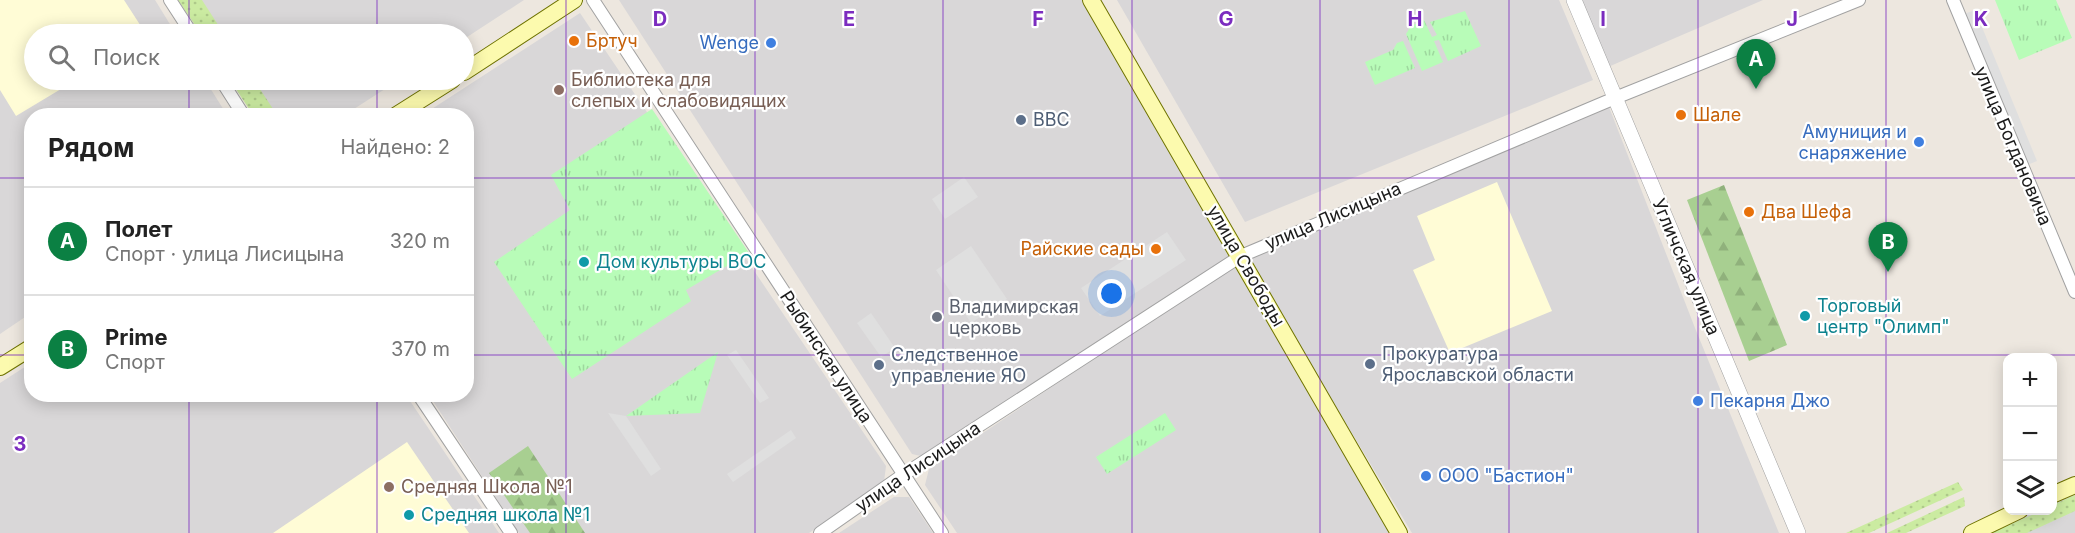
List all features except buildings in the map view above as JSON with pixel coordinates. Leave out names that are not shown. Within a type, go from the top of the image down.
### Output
[{"type":"main road","points":[[474,65],[574,0]]},
{"type":"main road","name":"улица Свободы","points":[[1091,0],[1400,533]]},
{"type":"main road","points":[[408,108],[436,90]]},
{"type":"main road","points":[[0,367],[24,352]]},
{"type":"main road","points":[[2057,493],[2075,485]]},
{"type":"main road","points":[[1972,533],[2010,515]]},
{"type":"street","points":[[170,0],[186,24]]},
{"type":"street","name":"Рыбинская улица","points":[[593,0],[942,533]]},
{"type":"street","name":"Угличская улица","points":[[1574,0],[1798,533]]},
{"type":"street","name":"улица Лисицына","points":[[820,533],[903,475],[1241,256],[1615,98],[1859,0]]},
{"type":"street","name":"улица Богдановича","points":[[1953,0],[2075,292]]},
{"type":"street","points":[[227,90],[239,108]]},
{"type":"street","points":[[423,402],[511,533]]},
{"type":"shaded area","points":[[0,0],[155,0],[170,24],[24,24],[24,90],[211,90],[223,108],[24,108],[24,318],[0,334]]},
{"type":"shaded area","points":[[0,0],[124,0],[140,24],[24,24],[24,90],[59,90],[29,108],[24,108],[24,111],[16,116],[0,90]]},
{"type":"shaded area","points":[[188,0],[524,0],[474,32],[474,24],[204,24]]},
{"type":"shaded area","points":[[619,0],[1094,0],[1240,252],[925,457],[912,454]]},
{"type":"shaded area","points":[[1117,0],[1559,0],[1593,80],[1245,222]]},
{"type":"shaded area","points":[[1581,0],[1763,0],[1608,67]]},
{"type":"shaded area","points":[[1975,10],[2037,161],[2022,167],[1959,16]]},
{"type":"shaded area","points":[[580,13],[886,466],[884,482],[809,533],[519,533],[434,402],[474,402],[474,108],[433,108],[461,90],[474,90],[474,82]]},
{"type":"shaded area","points":[[247,90],[383,90],[355,108],[259,108]]},
{"type":"shaded area","points":[[1609,107],[1695,328],[1779,533],[1412,533],[1248,260],[1274,246]]},
{"type":"shaded area","points":[[964,177],[978,197],[945,219],[932,199]]},
{"type":"shaded area","points":[[1497,182],[1552,311],[1450,353],[1413,270],[1435,260],[1417,216]]},
{"type":"shaded area","points":[[1167,232],[1186,260],[1100,316],[1081,288]]},
{"type":"shaded area","points":[[971,246],[1007,299],[971,323],[936,270]]},
{"type":"shaded area","points":[[1242,263],[1389,533],[957,533],[925,485],[929,469],[1216,277]]},
{"type":"shaded area","points":[[871,313],[895,348],[881,357],[857,323]]},
{"type":"shaded area","points":[[736,350],[769,398],[760,403],[727,355]]},
{"type":"shaded area","points":[[24,368],[24,402],[411,402],[499,533],[0,533],[0,383]]},
{"type":"shaded area","points":[[608,413],[626,416],[661,469],[651,476]]},
{"type":"shaded area","points":[[791,430],[796,438],[733,482],[727,474]]},
{"type":"shaded area","name":"Средняя Школа №1","points":[[407,442],[469,533],[273,533]]},
{"type":"shaded area","points":[[2075,491],[2075,533],[1985,533],[2025,515],[2057,515],[2057,500]]},
{"type":"shaded area","points":[[894,497],[909,497],[933,533],[839,533]]},
{"type":"green space","points":[[178,0],[202,0],[218,24],[194,24]]},
{"type":"green space","points":[[1995,0],[2056,0],[2072,38],[2019,60]]},
{"type":"green space","points":[[1465,11],[1481,46],[1448,61],[1439,40],[1434,41],[1443,62],[1422,71],[1406,34],[1411,26],[1424,20],[1432,37],[1437,35],[1430,22]]},
{"type":"green space","points":[[1403,41],[1415,68],[1375,85],[1365,62],[1393,50],[1397,43]]},
{"type":"green space","points":[[237,90],[261,90],[272,108],[248,108]]},
{"type":"green space","points":[[652,109],[749,253],[686,290],[691,301],[572,379],[494,262],[570,210],[551,175]]},
{"type":"green space","points":[[1724,185],[1787,345],[1749,361],[1687,200]]},
{"type":"green space","points":[[718,352],[700,413],[626,416]]},
{"type":"green space","points":[[1165,413],[1176,430],[1107,474],[1096,457]]},
{"type":"green space","points":[[528,446],[585,533],[530,533],[489,473]]},
{"type":"green space","points":[[1958,482],[1963,490],[1869,533],[1846,533]]},
{"type":"green space","points":[[2075,495],[2075,511],[2027,533],[1991,533],[2032,515],[2057,515],[2057,503]]},
{"type":"green space","points":[[1964,497],[1965,506],[1906,533],[1887,533]]},
{"type":"place","name":"Бртуч","points":[[574,41]]},
{"type":"place","name":"Wenge","points":[[771,43]]},
{"type":"place","name":"Полет","points":[[1756,89]]},
{"type":"place","name":"Библиотека для слепых и слабовидящих","points":[[559,90]]},
{"type":"place","name":"Шале","points":[[1681,115]]},
{"type":"place","name":"ВВС","points":[[1021,120]]},
{"type":"place","name":"Амуниция и снаряжение","points":[[1919,142]]},
{"type":"place","name":"Два Шефа","points":[[1749,212]]},
{"type":"place","name":"Райские сады","points":[[1156,249]]},
{"type":"place","name":"Дом культуры ВОС","points":[[584,262]]},
{"type":"place","name":"Prime","points":[[1888,272]]},
{"type":"place","name":"Торговый центр \"Олимп\"","points":[[1805,316]]},
{"type":"place","name":"Владимирская церковь","points":[[937,317]]},
{"type":"place","name":"Прокуратура Ярославской области","points":[[1370,364]]},
{"type":"place","name":"Следственное управление ЯО","points":[[879,365]]},
{"type":"place","name":"Пекарня Джо","points":[[1698,401]]},
{"type":"place","name":"ООО \"Бастион\"","points":[[1426,476]]},
{"type":"place","name":"Средняя Школа №1","points":[[389,487]]},
{"type":"place","name":"Средняя школа №1","points":[[409,515]]}]
